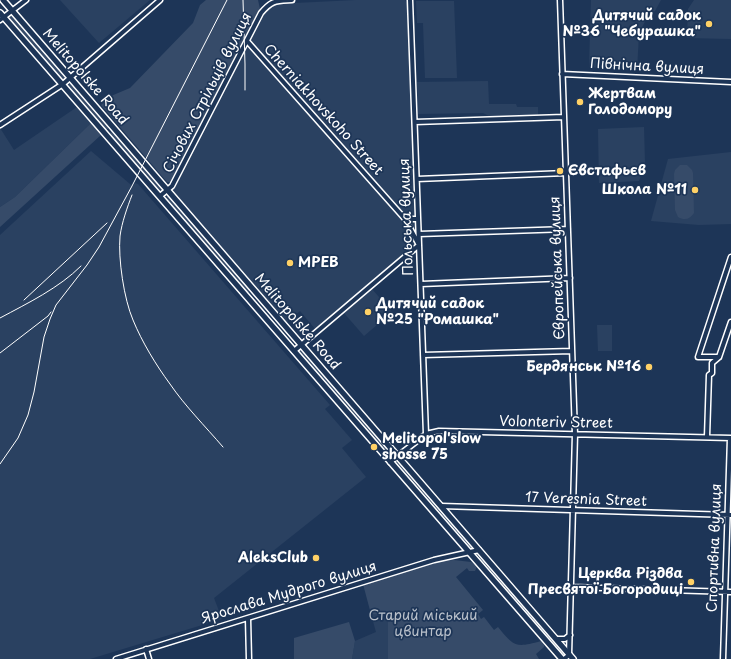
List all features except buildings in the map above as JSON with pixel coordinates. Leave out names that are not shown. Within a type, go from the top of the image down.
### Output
[{"type":"main road","name":"Melitopolske Road","points":[[3,0],[571,657]]},
{"type":"main road","name":"Melitopolske Road","points":[[1,17],[62,84],[563,659]]},
{"type":"street","points":[[1,17],[12,11],[26,0]]},
{"type":"street","points":[[0,125],[62,84],[160,0]]},
{"type":"street","name":"Січових Стрільців вулиця","points":[[160,196],[172,186],[261,12],[267,5],[273,2],[292,0]]},
{"type":"street","name":"Польська вулиця","points":[[410,0],[426,434]]},
{"type":"street","name":"Європейська вулиця","points":[[560,0],[575,434],[570,634],[571,657]]},
{"type":"street","name":"Cherniakhovskoho Street","points":[[247,41],[405,219],[419,245]]},
{"type":"street","name":"Північна вулиця","points":[[562,74],[731,82]]},
{"type":"street","points":[[415,122],[564,117]]},
{"type":"street","points":[[417,179],[566,173]]},
{"type":"street","points":[[405,219],[418,219]]},
{"type":"street","points":[[419,234],[568,229]]},
{"type":"street","points":[[294,351],[419,245]]},
{"type":"street","points":[[719,357],[698,357],[731,257]]},
{"type":"street","points":[[421,284],[570,278]]},
{"type":"street","points":[[707,437],[709,375],[712,373],[712,363],[719,357],[731,322]]},
{"type":"street","points":[[423,355],[572,351]]},
{"type":"street","name":"Volonteriv Street","points":[[390,462],[426,434],[439,431],[731,438]]},
{"type":"street","name":"Спортивна вулиця","points":[[723,659],[731,438]]},
{"type":"street","name":"17 Veresnia Street","points":[[441,506],[729,515]]},
{"type":"street","name":"Ярослава Мудрого вулиця","points":[[116,659],[434,560],[479,550]]},
{"type":"street","points":[[572,587],[731,592]]},
{"type":"street","points":[[248,618],[249,659]]},
{"type":"street","points":[[556,639],[565,639],[570,634]]},
{"type":"street","points":[[146,649],[149,659]]},
{"type":"street","points":[[563,659],[571,657]]},
{"type":"shaded area","points":[[60,0],[150,0],[99,43]]},
{"type":"shaded area","points":[[356,0],[405,0],[408,5],[417,245],[316,330],[300,311],[286,323],[173,191],[262,16],[269,8],[275,4]]},
{"type":"shaded area","points":[[591,0],[661,0],[655,11],[649,14],[639,33],[637,71],[589,67]]},
{"type":"shaded area","name":"Дитячий садок №36 \"Чебурашка\"","points":[[694,0],[731,0],[731,39],[687,38],[688,9]]},
{"type":"shaded area","points":[[416,1],[454,1],[457,78],[425,78],[423,23],[417,23]]},
{"type":"shaded area","points":[[488,81],[489,104],[516,104],[517,107],[538,107],[538,115],[489,116],[483,113],[418,114],[417,82]]},
{"type":"shaded area","points":[[77,107],[91,123],[15,197],[0,207],[0,128],[14,150]]},
{"type":"shaded area","points":[[644,127],[645,164],[639,181],[599,183],[598,129]]},
{"type":"shaded area","points":[[91,151],[130,184],[133,186],[135,183],[138,184],[330,405],[325,409],[352,440],[342,448],[366,477],[214,598],[222,619],[90,659],[0,659],[0,235]]},
{"type":"shaded area","name":"Школа №11","points":[[731,152],[731,224],[699,225],[651,221],[668,159]]},
{"type":"shaded area","name":"Дитячий садок №25 \"Ромашка\"","points":[[372,289],[392,312],[364,336],[344,313]]},
{"type":"shaded area","points":[[597,325],[612,325],[612,351],[598,351]]},
{"type":"shaded area","points":[[371,614],[388,614],[388,659],[352,659],[355,641],[376,632]]},
{"type":"green space","points":[[206,0],[258,0],[260,9],[178,170],[171,182],[167,182],[101,105],[111,96],[130,88],[193,23],[200,5]]},
{"type":"green space","points":[[10,16],[12,16],[65,76],[64,79],[61,79],[9,19]]},
{"type":"green space","points":[[69,84],[71,84],[108,127],[108,129],[105,129],[68,87]]},
{"type":"green space","points":[[91,123],[101,135],[0,227],[0,207],[15,197]]},
{"type":"green space","points":[[111,132],[161,188],[161,191],[158,191],[110,135]]},
{"type":"green space","points":[[680,165],[687,165],[693,173],[694,213],[691,217],[685,219],[678,217],[675,210],[674,174],[675,170]]},
{"type":"green space","points":[[167,196],[169,196],[249,289],[249,292],[246,292],[166,199]]},
{"type":"green space","points":[[298,349],[301,349],[390,451],[389,454],[386,454],[298,352]]},
{"type":"green space","points":[[397,461],[471,545],[471,548],[468,548],[395,464]]},
{"type":"green space","points":[[480,557],[482,557],[565,653],[564,655],[562,656],[479,560]]},
{"type":"green space","name":"Старий міський цвинтар","points":[[454,560],[471,562],[477,566],[475,571],[469,571],[467,568],[456,577],[483,610],[478,614],[481,619],[484,617],[494,630],[498,627],[508,639],[516,644],[526,645],[541,641],[544,647],[536,654],[539,659],[388,659],[388,615],[371,614],[363,584],[441,561]]},
{"type":"green space","points":[[349,622],[355,641],[352,659],[294,659],[294,638]]},
{"type":"railway","points":[[0,464],[18,438],[28,415],[34,392],[44,337],[56,305],[99,247],[132,186],[227,0]]},
{"type":"railway","points":[[243,0],[245,90]]},
{"type":"railway","points":[[132,195],[120,236],[122,279],[130,311],[145,345],[165,377],[189,408],[223,447]]},
{"type":"railway","points":[[24,300],[107,223]]},
{"type":"railway","points":[[0,318],[53,288],[81,266]]},
{"type":"railway","points":[[0,353],[48,316],[51,312]]},
{"type":"place","name":"Дитячий садок №36 \"Чебурашка\"","points":[[709,24]]},
{"type":"place","name":"Жертвам Голодомору","points":[[580,102]]},
{"type":"place","name":"Євстафьєв","points":[[560,171]]},
{"type":"place","name":"Школа №11","points":[[695,190]]},
{"type":"place","name":"МРЕВ","points":[[290,263]]},
{"type":"place","name":"Дитячий садок №25 \"Ромашка\"","points":[[368,312]]},
{"type":"place","name":"Бердянськ №16","points":[[649,367]]},
{"type":"place","name":"Melitopol'slow shosse 75","points":[[374,447]]},
{"type":"place","name":"AleksClub","points":[[316,558]]},
{"type":"place","name":"Церква Різдва Пресвятої Богородиці","points":[[691,582]]}]
